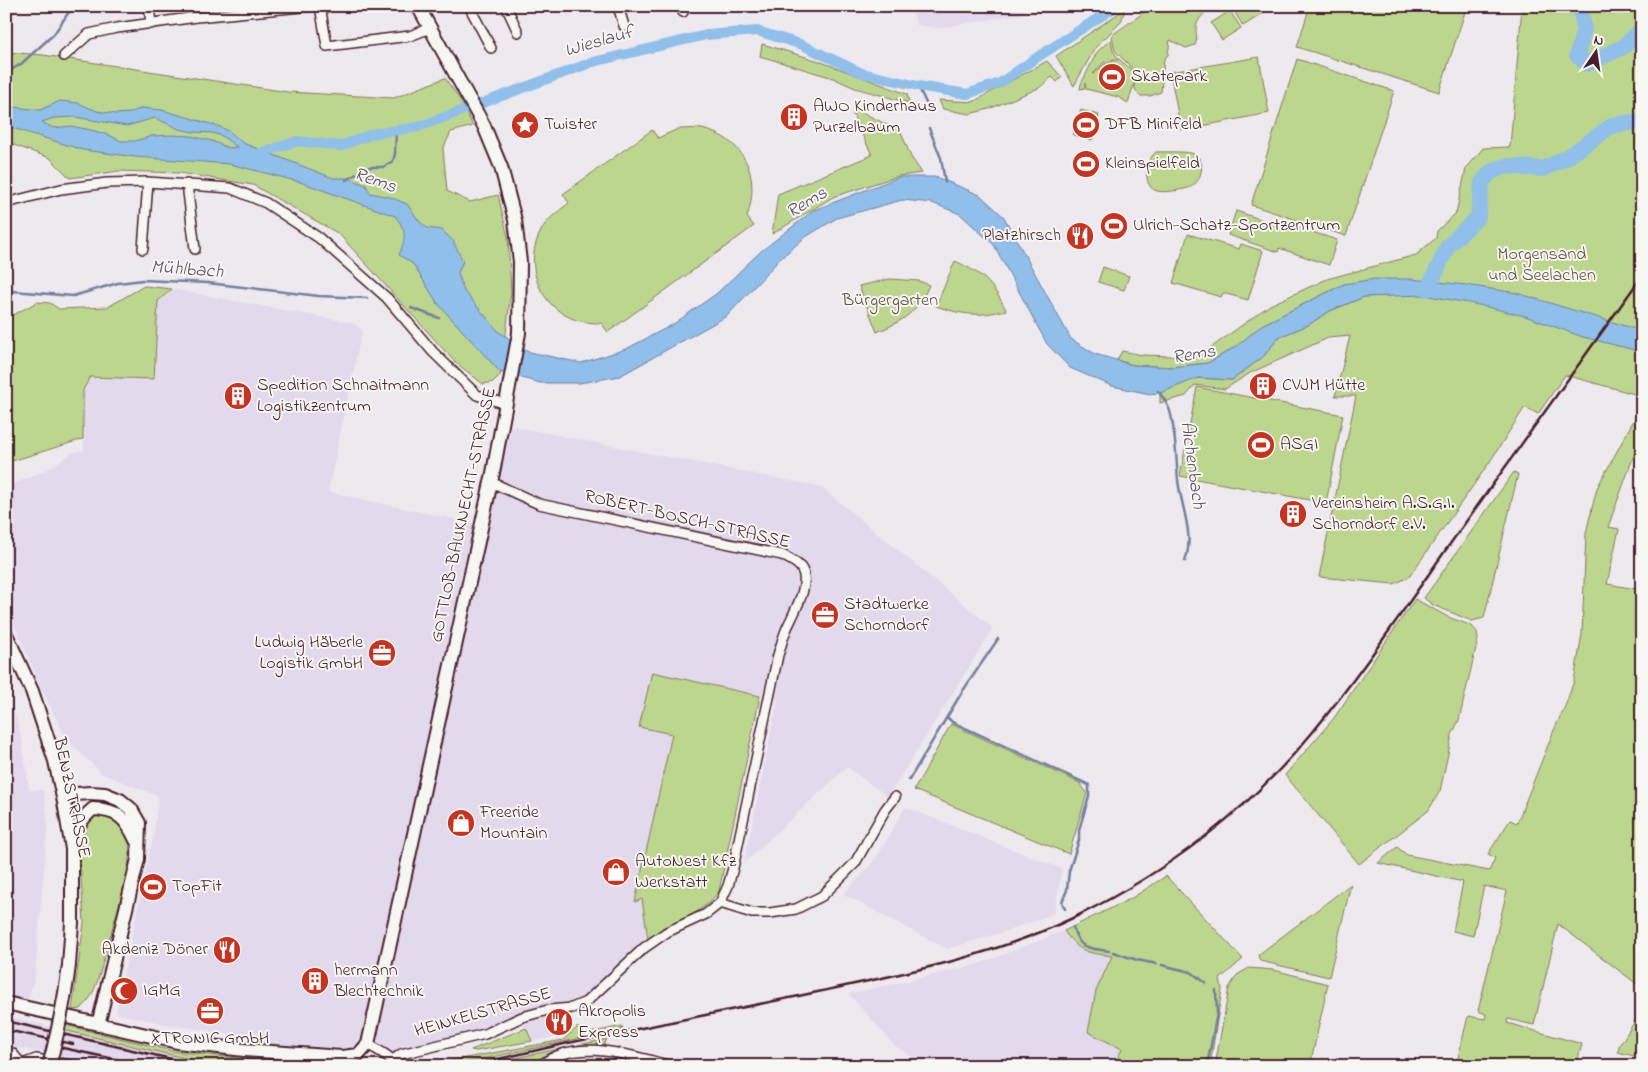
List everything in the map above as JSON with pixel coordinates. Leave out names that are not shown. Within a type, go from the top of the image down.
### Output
[{"type":"street","points":[[150,6],[151,24]]},
{"type":"street","points":[[64,56],[89,34],[197,17],[272,8],[312,6]]},
{"type":"street","points":[[320,6],[327,46],[410,36],[430,28]]},
{"type":"street","name":"GOTTLOB-BAUKNECHT-STRASSE","points":[[368,1044],[491,482],[519,333],[520,262],[514,220],[501,167],[467,92],[418,6]]},
{"type":"street","points":[[469,6],[491,48]]},
{"type":"street","points":[[506,6],[518,32]]},
{"type":"street","points":[[618,6],[624,26]]},
{"type":"street","points":[[143,249],[148,182]]},
{"type":"street","points":[[6,203],[70,188],[106,183],[148,182],[230,188],[266,203],[320,238],[387,298],[433,352],[478,395],[507,399]]},
{"type":"street","points":[[187,184],[196,249]]},
{"type":"street","name":"ROBERT-BOSCH-STRASSE","points":[[491,482],[539,504],[782,555],[794,561],[802,570],[805,581],[801,597],[778,655],[733,868],[728,886],[720,902]]},
{"type":"street","name":"BENZSTRASSE","points":[[6,634],[32,691],[55,761],[72,849],[72,923],[69,964],[59,1028],[49,1066]]},
{"type":"street","name":"BENZSTRASSE","points":[[20,665],[23,685],[49,764],[71,881]]},
{"type":"street","points":[[98,1025],[138,859],[139,823],[131,809],[120,800],[105,794],[76,794],[64,802],[76,809],[116,812],[130,825],[138,844]]},
{"type":"street","points":[[720,902],[752,913],[770,913],[796,909],[822,896],[855,863],[885,810],[895,797]]},
{"type":"street","points":[[72,849],[76,830],[83,817],[93,809]]},
{"type":"street","name":"HEINKELSTRASSE","points":[[368,1044],[395,1063],[401,1054],[485,1034],[522,1016],[580,1005],[591,998],[644,948],[667,932],[706,914],[720,902]]},
{"type":"street","points":[[6,1003],[177,1042],[322,1057],[358,1055],[368,1044]]},
{"type":"street","points":[[540,1066],[550,1057],[600,1050],[672,1066]]},
{"type":"street","points":[[6,1052],[12,1053],[23,1065],[36,1059],[75,1066]]},
{"type":"shaded area","points":[[910,6],[1027,6],[1021,14],[939,28],[917,25]]},
{"type":"shaded area","points":[[172,289],[353,323],[362,330],[328,492],[490,527],[511,426],[811,485],[822,488],[993,628],[888,797],[847,767],[744,863],[778,699],[652,673],[672,734],[635,901],[642,899],[648,939],[584,996],[564,1003],[570,1027],[560,1036],[532,1041],[523,1022],[486,1039],[412,1056],[331,1047],[239,1041],[224,1033],[171,1025],[119,1014],[117,1011],[118,1002],[154,833],[158,796],[103,774],[67,740],[43,692],[6,605],[6,487],[47,470],[72,453],[84,450],[83,390],[90,377],[154,378],[158,300]]},
{"type":"shaded area","points":[[6,693],[9,693],[22,740],[29,790],[43,790],[48,822],[35,974],[29,998],[25,1000],[6,996]]},
{"type":"shaded area","points":[[905,807],[1062,869],[1054,913],[1010,930],[947,949],[843,894],[865,872],[880,852]]},
{"type":"shaded area","points":[[1064,931],[1073,944],[1112,956],[1096,991],[1122,1049],[1114,1066],[926,1066],[895,1046],[849,994],[976,965]]},
{"type":"shaded area","points":[[6,1016],[159,1052],[237,1066],[111,1066],[51,1055],[6,1045]]},
{"type":"shaded area","points":[[570,1048],[664,1066],[482,1066]]},
{"type":"green space","points":[[1153,6],[1211,6],[1197,23],[1195,45],[1186,48],[1170,40],[1168,55],[1164,59],[1161,92],[1150,96],[1140,96],[1134,84],[1128,103],[1118,97],[1086,89],[1085,83],[1085,88],[1080,89],[1097,52],[1111,39],[1113,51],[1118,58],[1103,63],[1093,74],[1103,65],[1119,59],[1133,71],[1135,84],[1134,70],[1115,51],[1112,35]]},
{"type":"green space","points":[[1241,6],[1273,7],[1243,26],[1234,11]]},
{"type":"green space","points":[[1310,6],[1467,6],[1439,92],[1297,47]]},
{"type":"green space","name":"Morgensand und Seelachen","points":[[1522,6],[1642,6],[1642,396],[1565,375],[1538,414],[1525,407],[1489,463],[1409,577],[1394,584],[1319,577],[1356,396],[1335,396],[1350,336],[1328,338],[1250,373],[1225,389],[1195,385],[1186,396],[1160,403],[1160,393],[1197,378],[1232,380],[1263,357],[1279,337],[1308,325],[1330,311],[1364,297],[1408,295],[1344,284],[1262,325],[1237,346],[1208,363],[1172,367],[1133,365],[1117,360],[1122,351],[1142,355],[1171,356],[1205,352],[1270,305],[1327,279],[1416,255],[1436,238],[1437,231],[1456,213],[1466,169],[1483,148],[1510,147]]},
{"type":"green space","points":[[1125,9],[1121,22],[1095,48],[1074,86],[1056,56]]},
{"type":"green space","points":[[1230,11],[1241,28],[1222,40],[1211,23]]},
{"type":"green space","points":[[762,44],[816,60],[907,94],[909,103],[855,88],[833,78],[760,56]]},
{"type":"green space","points":[[6,52],[43,55],[288,92],[394,98],[445,78],[460,100],[473,126],[451,132],[443,149],[447,191],[470,202],[498,195],[508,237],[511,292],[501,374],[493,382],[483,384],[454,361],[339,234],[253,185],[179,173],[119,171],[70,178],[50,158],[6,142]]},
{"type":"green space","points":[[1259,57],[1269,113],[1181,130],[1170,72]]},
{"type":"green space","points":[[1297,59],[1394,91],[1346,236],[1251,205]]},
{"type":"green space","points":[[1047,61],[1062,77],[1057,82],[1052,77],[1039,88],[989,109],[969,114],[943,109],[939,100],[973,102]]},
{"type":"green space","points":[[854,108],[901,132],[911,157],[922,173],[898,176],[833,197],[772,234],[778,194],[872,155],[853,115]]},
{"type":"green space","name":"DFB Minifeld","points":[[1081,110],[1099,115],[1092,140],[1073,135]]},
{"type":"green space","points":[[678,129],[702,129],[717,134],[739,150],[746,161],[750,174],[752,187],[751,202],[747,217],[754,226],[608,332],[601,323],[571,318],[559,311],[542,292],[534,267],[534,254],[536,241],[544,225],[569,203],[563,194],[652,130],[658,138]]},
{"type":"green space","points":[[1156,152],[1194,154],[1201,161],[1202,166],[1197,182],[1188,188],[1173,191],[1161,192],[1152,189],[1147,179],[1147,173],[1149,161]]},
{"type":"green space","points":[[1236,211],[1286,228],[1287,224],[1337,240],[1329,265],[1279,248],[1278,252],[1228,235]]},
{"type":"green space","points":[[1188,234],[1239,249],[1241,244],[1263,251],[1248,300],[1223,293],[1221,297],[1173,283]]},
{"type":"green space","name":"Bürgergarten","points":[[955,261],[973,270],[986,280],[996,292],[1006,310],[987,314],[971,314],[936,306]]},
{"type":"green space","points":[[1103,267],[1129,276],[1124,290],[1098,282]]},
{"type":"green space","name":"Bürgergarten","points":[[890,279],[919,281],[929,285],[915,309],[895,324],[877,332],[859,286]]},
{"type":"green space","points":[[144,286],[172,289],[158,301],[154,379],[90,377],[83,390],[83,439],[12,461],[8,449],[6,449],[6,319],[37,302],[50,303],[59,309],[108,307]]},
{"type":"green space","name":"ASGI","points":[[1197,387],[1343,415],[1326,503],[1180,476]]},
{"type":"green space","points":[[1642,405],[1642,433],[1608,527],[1619,529],[1607,584],[1642,590],[1642,988],[1558,924],[1534,1025],[1508,1019],[1507,1023],[1582,1044],[1576,1066],[1456,1066],[1468,1016],[1485,1019],[1486,1014],[1478,1011],[1507,891],[1484,886],[1473,936],[1453,931],[1463,882],[1378,863],[1397,847],[1407,855],[1489,871],[1495,858],[1488,854],[1510,820],[1517,823],[1574,681],[1582,634],[1586,533],[1597,488]]},
{"type":"green space","points":[[1514,472],[1518,474],[1484,618],[1472,621],[1433,605],[1424,598]]},
{"type":"green space","points":[[1415,599],[1448,617],[1472,626],[1477,632],[1478,639],[1459,720],[1452,735],[1440,791],[1428,811],[1359,864],[1285,775],[1334,718]]},
{"type":"green space","points":[[652,672],[760,696],[719,891],[709,903],[689,917],[664,927],[648,939],[642,899],[635,902],[672,734],[639,727]]},
{"type":"green space","points":[[951,724],[1080,783],[1087,793],[1069,854],[914,790]]},
{"type":"green space","points":[[101,815],[119,824],[125,832],[130,851],[121,897],[96,986],[90,998],[81,1009],[72,1010],[84,923],[79,845],[80,831],[92,817]]},
{"type":"green space","points":[[1166,876],[1243,959],[1220,979],[1222,989],[1210,1066],[1114,1066],[1122,1049],[1088,1032],[1096,991],[1112,956],[1085,951],[1075,944],[1064,931],[1132,898]]},
{"type":"green space","points":[[1351,884],[1329,977],[1260,961],[1258,955]]},
{"type":"green space","points":[[1249,968],[1274,970],[1328,984],[1310,1066],[1215,1066],[1229,988],[1237,975]]},
{"type":"green space","points":[[1642,1010],[1642,1058],[1618,1052],[1619,1046]]},
{"type":"green space","points":[[65,1025],[173,1051],[274,1062],[338,1066],[219,1066],[63,1030]]},
{"type":"green space","points":[[622,1026],[623,1029],[451,1066],[422,1066],[563,1040],[578,1027],[585,1034]]},
{"type":"green space","points":[[526,1028],[532,1041],[476,1051],[471,1050]]},
{"type":"green space","points":[[607,1039],[604,1045],[587,1045],[550,1054],[522,1066],[476,1066]]},
{"type":"water","points":[[60,101],[78,103],[97,111],[116,114],[130,113],[142,108],[162,110],[218,126],[229,131],[243,143],[333,178],[348,178],[366,185],[370,193],[390,197],[407,204],[419,221],[427,228],[442,230],[453,241],[463,261],[458,273],[464,291],[499,332],[530,352],[581,363],[626,349],[672,325],[716,294],[760,252],[814,210],[899,177],[936,177],[980,195],[1004,217],[1071,339],[1095,354],[1133,365],[1172,367],[1208,363],[1237,346],[1262,325],[1344,284],[1374,279],[1411,279],[1517,293],[1642,331],[1642,352],[1583,337],[1525,316],[1474,304],[1423,295],[1364,297],[1330,311],[1308,325],[1279,337],[1263,357],[1232,380],[1198,378],[1160,393],[1150,394],[1112,386],[1070,368],[1047,344],[994,245],[960,214],[932,203],[902,200],[837,218],[804,238],[779,260],[727,316],[620,376],[580,383],[540,383],[500,372],[438,304],[413,264],[399,255],[404,235],[402,226],[395,216],[300,182],[230,164],[135,157],[83,150],[6,126],[6,106],[40,110]],"holes":[[[75,117],[127,126],[155,118],[179,129],[222,136],[237,147],[229,148],[212,141],[191,136],[152,136],[135,141],[121,141],[109,135],[91,130],[71,126],[53,128],[42,122],[54,118]]]},
{"type":"waterway","points":[[6,73],[21,64],[54,34],[73,6]]},
{"type":"waterway","name":"Wieslauf","points":[[252,156],[297,141],[341,146],[372,134],[418,127],[593,62],[706,35],[757,31],[800,44],[862,73],[918,86],[967,94],[1000,83],[1117,6]]},
{"type":"waterway","name":"Wieslauf","points":[[1580,6],[1584,29],[1577,55],[1587,64],[1623,47],[1639,32],[1642,32]]},
{"type":"waterway","points":[[918,86],[926,103]]},
{"type":"waterway","name":"Wieslauf","points":[[1428,289],[1448,246],[1478,217],[1482,182],[1491,172],[1506,166],[1543,169],[1566,158],[1613,125],[1642,121]]},
{"type":"waterway","points":[[929,128],[941,158],[945,182]]},
{"type":"waterway","name":"Rems","points":[[346,180],[369,167],[383,167],[393,161],[396,130]]},
{"type":"waterway","name":"Mühlbach","points":[[6,293],[13,291],[73,296],[118,283],[143,280],[208,283],[319,296],[367,298]]},
{"type":"waterway","name":"Mühlbach","points":[[411,308],[439,318]]},
{"type":"waterway","name":"Aichenbach","points":[[1158,391],[1169,408],[1174,428],[1178,480],[1189,541],[1185,561]]},
{"type":"waterway","name":"Aichenbach","points":[[909,780],[962,692],[998,639]]},
{"type":"waterway","points":[[947,717],[952,722],[1089,785],[1089,796],[1079,830],[1079,840],[1069,871],[1067,890],[1062,902],[1065,909]]},
{"type":"waterway","points":[[1073,927],[1075,935],[1081,944],[1090,948],[1109,951]]},
{"type":"waterway","points":[[1113,952],[1157,964]]},
{"type":"waterway","points":[[1162,965],[1191,972],[1206,983]]},
{"type":"waterway","points":[[1207,1066],[1217,1013],[1216,990]]},
{"type":"railway","points":[[465,1066],[935,966],[971,956],[1042,931],[1077,916],[1143,880],[1205,837],[1234,813],[1288,761],[1312,733],[1347,689],[1642,276]]},
{"type":"railway","points":[[6,1021],[202,1066]]},
{"type":"railway","points":[[6,1030],[73,1044]]},
{"type":"railway","points":[[63,1048],[147,1066]]},
{"type":"place","name":"Skatepark","points":[[1112,77]]},
{"type":"place","name":"AWO Kinderhaus Purzelbaum","points":[[794,117]]},
{"type":"place","name":"Twister","points":[[525,125]]},
{"type":"place","name":"DFB Minifeld","points":[[1086,125]]},
{"type":"place","name":"Kleinspielfeld","points":[[1086,164]]},
{"type":"place","name":"Ulrich-Schatz-Sportzentrum","points":[[1114,226]]},
{"type":"place","name":"Platzhirsch","points":[[1080,236]]},
{"type":"place","name":"CVJM Hütte","points":[[1263,386]]},
{"type":"place","name":"Spedition Schnaitmann Logistikzentrum","points":[[238,396]]},
{"type":"place","name":"ASGI","points":[[1261,445]]},
{"type":"place","name":"Vereinsheim A.S.G.I. Schorndorf e.V.","points":[[1293,514]]},
{"type":"place","name":"Stadtwerke Schorndorf","points":[[825,615]]},
{"type":"place","name":"Ludwig Häberle Logistik GmbH","points":[[382,653]]},
{"type":"place","name":"Freeride Mountain","points":[[461,823]]},
{"type":"place","name":"AutoNest Kfz Werkstatt","points":[[616,872]]},
{"type":"place","name":"TopFit","points":[[153,887]]},
{"type":"place","name":"Akdeniz Döner","points":[[227,950]]},
{"type":"place","name":"hermann Blechtechnik","points":[[315,981]]},
{"type":"place","name":"IGMG","points":[[124,991]]},
{"type":"place","name":"XTRONIC GmbH","points":[[210,1011]]},
{"type":"place","name":"Akropolis Express","points":[[559,1022]]}]
